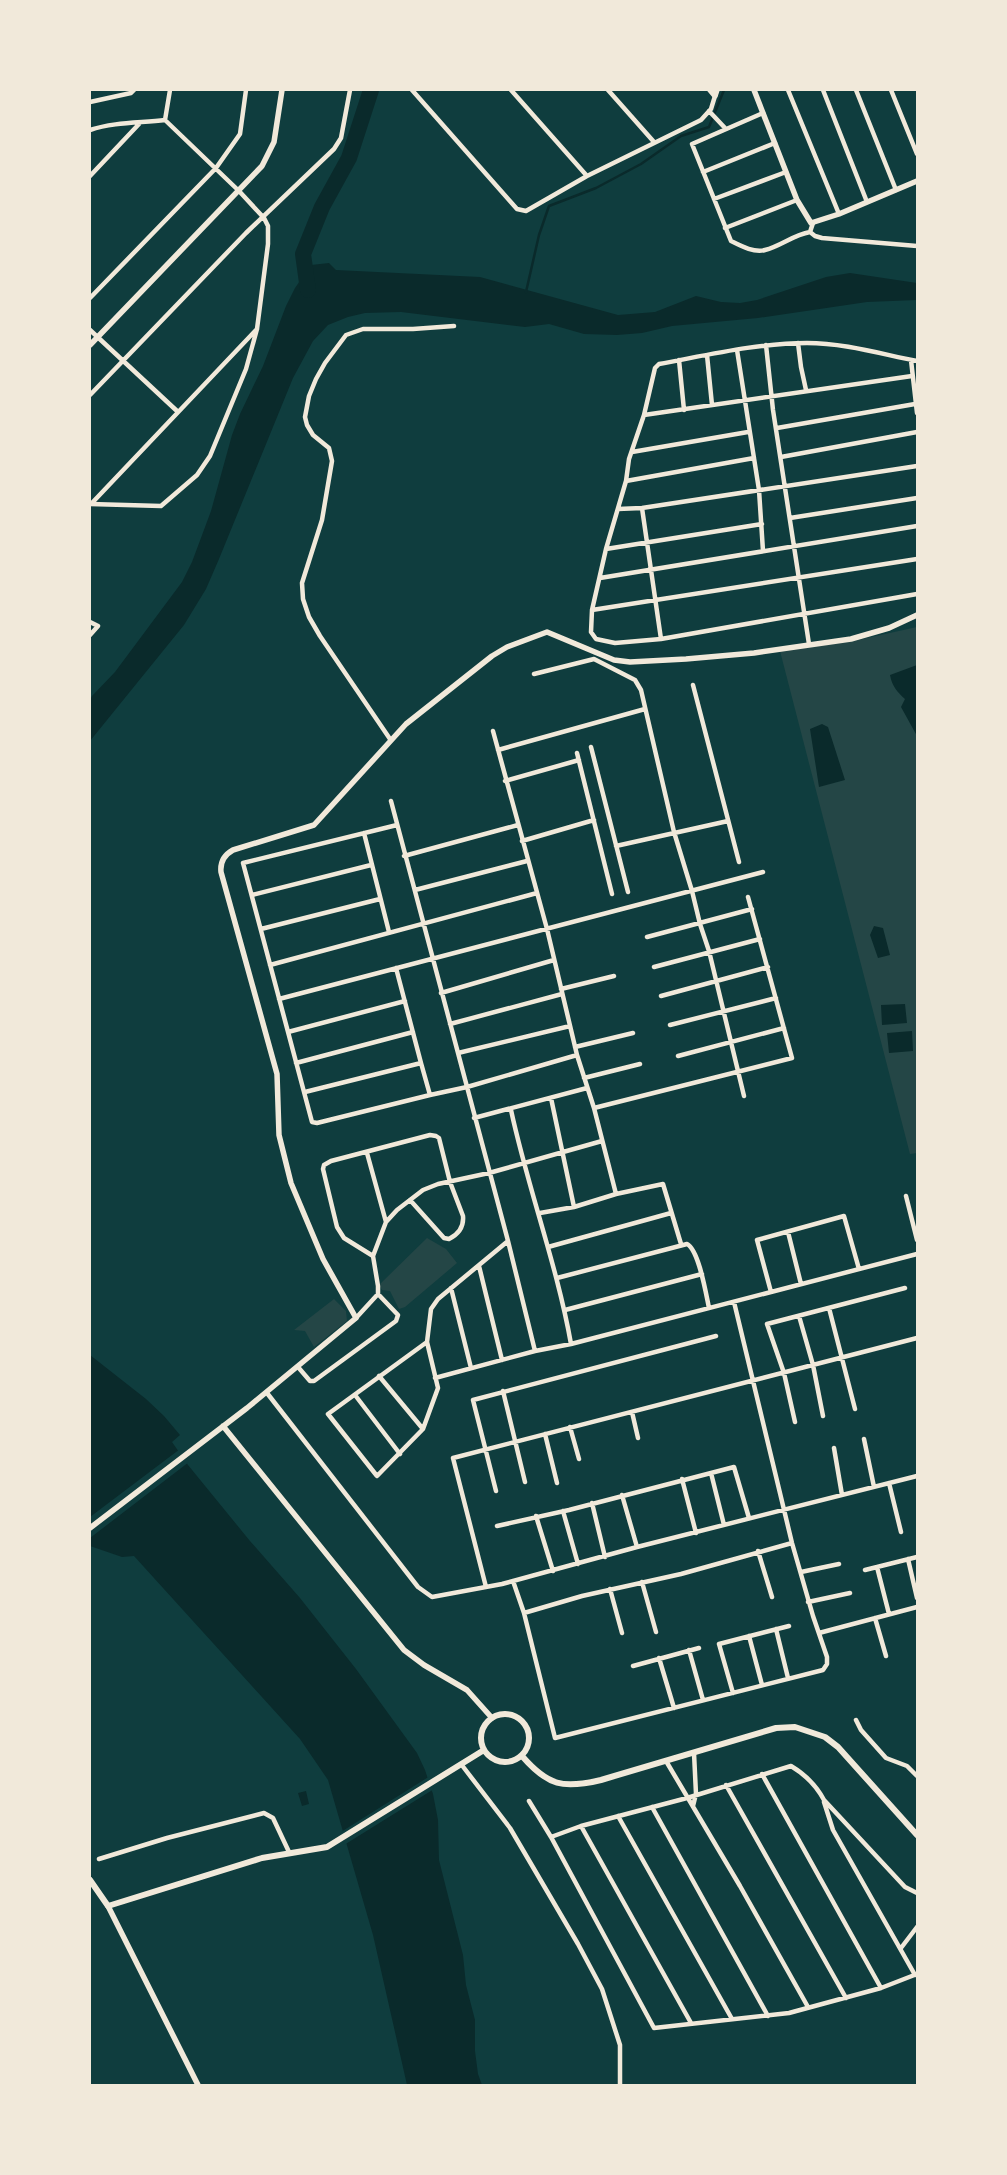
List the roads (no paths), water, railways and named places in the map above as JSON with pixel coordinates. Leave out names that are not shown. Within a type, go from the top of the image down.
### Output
[{"type":"main road","points":[[510,1714],[525,1724],[529,1742],[522,1756],[513,1761],[500,1762],[484,1750],[481,1738],[482,1732],[492,1718],[498,1715],[510,1714]]},
{"type":"main road","points":[[522,1756],[546,1779],[568,1785],[587,1784],[786,1726],[814,1732],[838,1747],[917,1835]]},
{"type":"main road","points":[[90,1880],[108,1906],[262,1858],[321,1848],[339,1841],[484,1750]]},
{"type":"street","points":[[90,102],[131,93],[134,90]]},
{"type":"street","points":[[165,120],[170,90]]},
{"type":"street","points":[[90,298],[216,168],[233,146],[240,134],[246,90]]},
{"type":"street","points":[[90,345],[262,166],[274,142],[282,90]]},
{"type":"street","points":[[90,395],[246,233],[264,218],[338,144],[342,138],[350,90]]},
{"type":"street","points":[[412,90],[472,160],[521,211],[526,211],[588,176],[701,120],[711,112],[716,93],[710,90]]},
{"type":"street","points":[[511,90],[588,176]]},
{"type":"street","points":[[608,90],[654,142]]},
{"type":"street","points":[[754,90],[797,200],[809,221],[813,223]]},
{"type":"street","points":[[788,90],[839,214]]},
{"type":"street","points":[[823,90],[866,202]]},
{"type":"street","points":[[856,90],[896,190]]},
{"type":"street","points":[[891,90],[917,154]]},
{"type":"street","points":[[711,112],[725,128]]},
{"type":"street","points":[[763,113],[692,144],[731,241],[746,248],[762,250],[797,234],[810,232],[822,238],[917,246]]},
{"type":"street","points":[[90,130],[105,125],[139,124],[165,120]]},
{"type":"street","points":[[90,504],[160,506],[197,475],[210,456],[246,368],[257,329],[268,244],[268,226],[264,218],[239,191],[165,120]]},
{"type":"street","points":[[90,176],[139,124]]},
{"type":"street","points":[[703,172],[775,143]]},
{"type":"street","points":[[714,199],[786,172]]},
{"type":"street","points":[[813,223],[917,181]]},
{"type":"street","points":[[725,228],[797,200]]},
{"type":"street","points":[[810,232],[813,223]]},
{"type":"street","points":[[390,739],[320,636],[310,618],[303,599],[302,583],[322,520],[332,461],[329,448],[313,435],[304,417],[309,396],[316,379],[325,363],[346,336],[363,329],[413,330],[454,326]]},
{"type":"street","points":[[90,504],[257,329]]},
{"type":"street","points":[[90,330],[177,412]]},
{"type":"street","points":[[798,343],[806,390]]},
{"type":"street","points":[[917,361],[841,346],[798,343],[766,345],[707,355],[660,364],[654,368],[644,415],[606,548],[592,610],[590,632],[596,639],[614,643],[661,638],[917,594]]},
{"type":"street","points":[[766,345],[776,428],[809,644]]},
{"type":"street","points":[[736,350],[759,490],[764,551]]},
{"type":"street","points":[[707,355],[712,405]]},
{"type":"street","points":[[679,360],[684,410]]},
{"type":"street","points":[[911,360],[917,413]]},
{"type":"street","points":[[644,415],[912,376]]},
{"type":"street","points":[[776,428],[915,404]]},
{"type":"street","points":[[632,452],[748,432]]},
{"type":"street","points":[[781,457],[917,432]]},
{"type":"street","points":[[626,481],[754,458]]},
{"type":"street","points":[[618,509],[642,508],[917,466]]},
{"type":"street","points":[[790,518],[917,498]]},
{"type":"street","points":[[642,508],[661,638]]},
{"type":"street","points":[[606,548],[762,524]]},
{"type":"street","points":[[600,578],[917,526]]},
{"type":"street","points":[[592,610],[917,559]]},
{"type":"street","points":[[356,1318],[323,1259],[291,1183],[279,1135],[277,1074],[221,866],[224,856],[233,850],[314,825],[390,739],[406,724],[492,656],[507,647],[547,632],[614,660],[630,662],[686,660],[754,653],[851,639],[889,628],[917,615]]},
{"type":"street","points":[[90,622],[98,626],[90,635]]},
{"type":"street","points":[[534,674],[596,660],[635,680],[641,690],[674,832],[709,951],[744,1096]]},
{"type":"street","points":[[693,685],[714,759],[739,862]]},
{"type":"street","points":[[498,750],[645,710]]},
{"type":"street","points":[[493,730],[505,781],[537,893],[577,1055],[594,1108],[616,1194]]},
{"type":"street","points":[[591,747],[628,892]]},
{"type":"street","points":[[577,753],[612,894]]},
{"type":"street","points":[[505,781],[579,760]]},
{"type":"street","points":[[391,801],[404,856],[415,890],[508,1241],[535,1351]]},
{"type":"street","points":[[522,841],[594,820]]},
{"type":"street","points":[[616,846],[728,821]]},
{"type":"street","points":[[397,825],[243,863],[312,1122],[467,1087],[577,1055]]},
{"type":"street","points":[[404,856],[518,825]]},
{"type":"street","points":[[364,832],[388,932]]},
{"type":"street","points":[[415,890],[527,861]]},
{"type":"street","points":[[252,895],[371,865]]},
{"type":"street","points":[[279,999],[763,872]]},
{"type":"street","points":[[270,965],[537,893]]},
{"type":"street","points":[[594,1108],[792,1058],[748,897]]},
{"type":"street","points":[[261,929],[380,899]]},
{"type":"street","points":[[647,937],[752,909]]},
{"type":"street","points":[[654,967],[760,939]]},
{"type":"street","points":[[441,992],[554,960]]},
{"type":"street","points":[[662,996],[768,967]]},
{"type":"street","points":[[396,968],[430,1095]]},
{"type":"street","points":[[561,989],[614,976]]},
{"type":"street","points":[[450,1024],[562,994]]},
{"type":"street","points":[[670,1025],[776,998]]},
{"type":"street","points":[[288,1032],[405,1001]]},
{"type":"street","points":[[458,1053],[570,1026]]},
{"type":"street","points":[[678,1056],[784,1028]]},
{"type":"street","points":[[296,1063],[413,1032]]},
{"type":"street","points":[[575,1047],[633,1033]]},
{"type":"street","points":[[305,1092],[421,1063]]},
{"type":"street","points":[[584,1078],[640,1064]]},
{"type":"street","points":[[474,1118],[511,1110],[587,1088]]},
{"type":"street","points":[[550,1098],[574,1207]]},
{"type":"street","points":[[511,1110],[522,1163],[540,1214],[557,1278],[571,1344]]},
{"type":"street","points":[[373,1256],[341,1235],[337,1227],[323,1169],[324,1165],[331,1161],[419,1138],[436,1136],[439,1138],[450,1182],[464,1222],[460,1232],[449,1239],[440,1234],[410,1200]]},
{"type":"street","points":[[90,1528],[267,1393],[356,1318],[378,1294],[373,1256],[386,1222],[397,1210],[423,1190],[602,1141]]},
{"type":"street","points":[[367,1153],[386,1222]]},
{"type":"street","points":[[540,1214],[661,1184],[664,1186],[681,1244]]},
{"type":"street","points":[[906,1196],[917,1240]]},
{"type":"street","points":[[548,1247],[671,1213]]},
{"type":"street","points":[[770,1292],[757,1241],[845,1217],[859,1269]]},
{"type":"street","points":[[788,1232],[801,1284]]},
{"type":"street","points":[[427,1342],[328,1414],[377,1476],[423,1429],[438,1388],[427,1342],[430,1308],[508,1241]]},
{"type":"street","points":[[557,1278],[681,1244],[687,1244],[692,1247],[702,1274],[709,1308]]},
{"type":"street","points":[[435,1378],[917,1254]]},
{"type":"street","points":[[480,1266],[502,1360]]},
{"type":"street","points":[[565,1310],[702,1274]]},
{"type":"street","points":[[451,1288],[471,1368]]},
{"type":"street","points":[[795,1422],[784,1373],[768,1324],[905,1288]]},
{"type":"street","points":[[298,1367],[310,1381],[314,1382],[396,1321],[398,1315],[378,1294]]},
{"type":"street","points":[[514,1581],[524,1613],[555,1738],[823,1670],[827,1664],[827,1657],[808,1602],[792,1543],[734,1302]]},
{"type":"street","points":[[829,1308],[855,1409]]},
{"type":"street","points":[[799,1316],[813,1365],[823,1416]]},
{"type":"street","points":[[496,1491],[473,1400],[716,1336]]},
{"type":"street","points":[[486,1586],[453,1458],[753,1382],[917,1338]]},
{"type":"street","points":[[379,1376],[423,1429]]},
{"type":"street","points":[[503,1391],[525,1482]]},
{"type":"street","points":[[267,1393],[418,1587],[432,1597],[514,1581],[637,1547],[917,1476]]},
{"type":"street","points":[[355,1395],[400,1454]]},
{"type":"street","points":[[632,1412],[638,1438]]},
{"type":"street","points":[[223,1426],[404,1650],[424,1665],[467,1690],[492,1718]]},
{"type":"street","points":[[570,1427],[579,1459]]},
{"type":"street","points":[[545,1434],[557,1483]]},
{"type":"street","points":[[864,1439],[874,1487]]},
{"type":"street","points":[[834,1448],[842,1495]]},
{"type":"street","points":[[497,1526],[734,1467],[749,1518]]},
{"type":"street","points":[[711,1473],[724,1525]]},
{"type":"street","points":[[682,1479],[696,1533]]},
{"type":"street","points":[[889,1483],[901,1532]]},
{"type":"street","points":[[622,1495],[637,1547]]},
{"type":"street","points":[[592,1503],[604,1556]]},
{"type":"street","points":[[563,1511],[578,1564]]},
{"type":"street","points":[[536,1516],[554,1571]]},
{"type":"street","points":[[524,1613],[707,1567],[758,1551],[792,1543]]},
{"type":"street","points":[[758,1551],[772,1597]]},
{"type":"street","points":[[864,1570],[917,1557]]},
{"type":"street","points":[[908,1559],[917,1598]]},
{"type":"street","points":[[800,1572],[839,1564]]},
{"type":"street","points":[[877,1567],[889,1614]]},
{"type":"street","points":[[642,1582],[656,1632]]},
{"type":"street","points":[[610,1590],[622,1632]]},
{"type":"street","points":[[808,1602],[850,1593]]},
{"type":"street","points":[[819,1633],[917,1607]]},
{"type":"street","points":[[875,1618],[886,1656]]},
{"type":"street","points":[[733,1693],[718,1644],[789,1626]]},
{"type":"street","points":[[776,1629],[788,1678]]},
{"type":"street","points":[[749,1636],[762,1685]]},
{"type":"street","points":[[633,1666],[699,1648]]},
{"type":"street","points":[[689,1650],[703,1700]]},
{"type":"street","points":[[659,1658],[674,1708]]},
{"type":"street","points":[[856,1720],[861,1730],[886,1758],[907,1766],[917,1776]]},
{"type":"street","points":[[693,1806],[696,1794],[694,1752]]},
{"type":"street","points":[[666,1761],[808,2007]]},
{"type":"street","points":[[461,1764],[510,1828],[602,1989],[620,2045],[620,2085]]},
{"type":"street","points":[[529,1801],[551,1837],[654,2028],[691,2022],[790,2013],[881,1988],[916,1974],[833,1830],[824,1800],[816,1785],[802,1772],[791,1766],[686,1798],[581,1826],[551,1837]]},
{"type":"street","points":[[762,1774],[881,1988]]},
{"type":"street","points":[[726,1785],[846,1998]]},
{"type":"street","points":[[824,1800],[905,1887],[917,1893]]},
{"type":"street","points":[[652,1807],[768,2016]]},
{"type":"street","points":[[99,1859],[167,1838],[264,1813],[273,1818],[289,1852]]},
{"type":"street","points":[[618,1816],[732,2019]]},
{"type":"street","points":[[581,1826],[691,2022]]},
{"type":"street","points":[[108,1906],[198,2085]]},
{"type":"street","points":[[900,1948],[917,1928]]},
{"type":"waterway","points":[[308,290],[303,254],[322,207],[349,158],[371,90]]},
{"type":"waterway","points":[[526,292],[539,235],[549,206],[596,188],[641,164],[681,136],[709,127],[724,90]]}]
